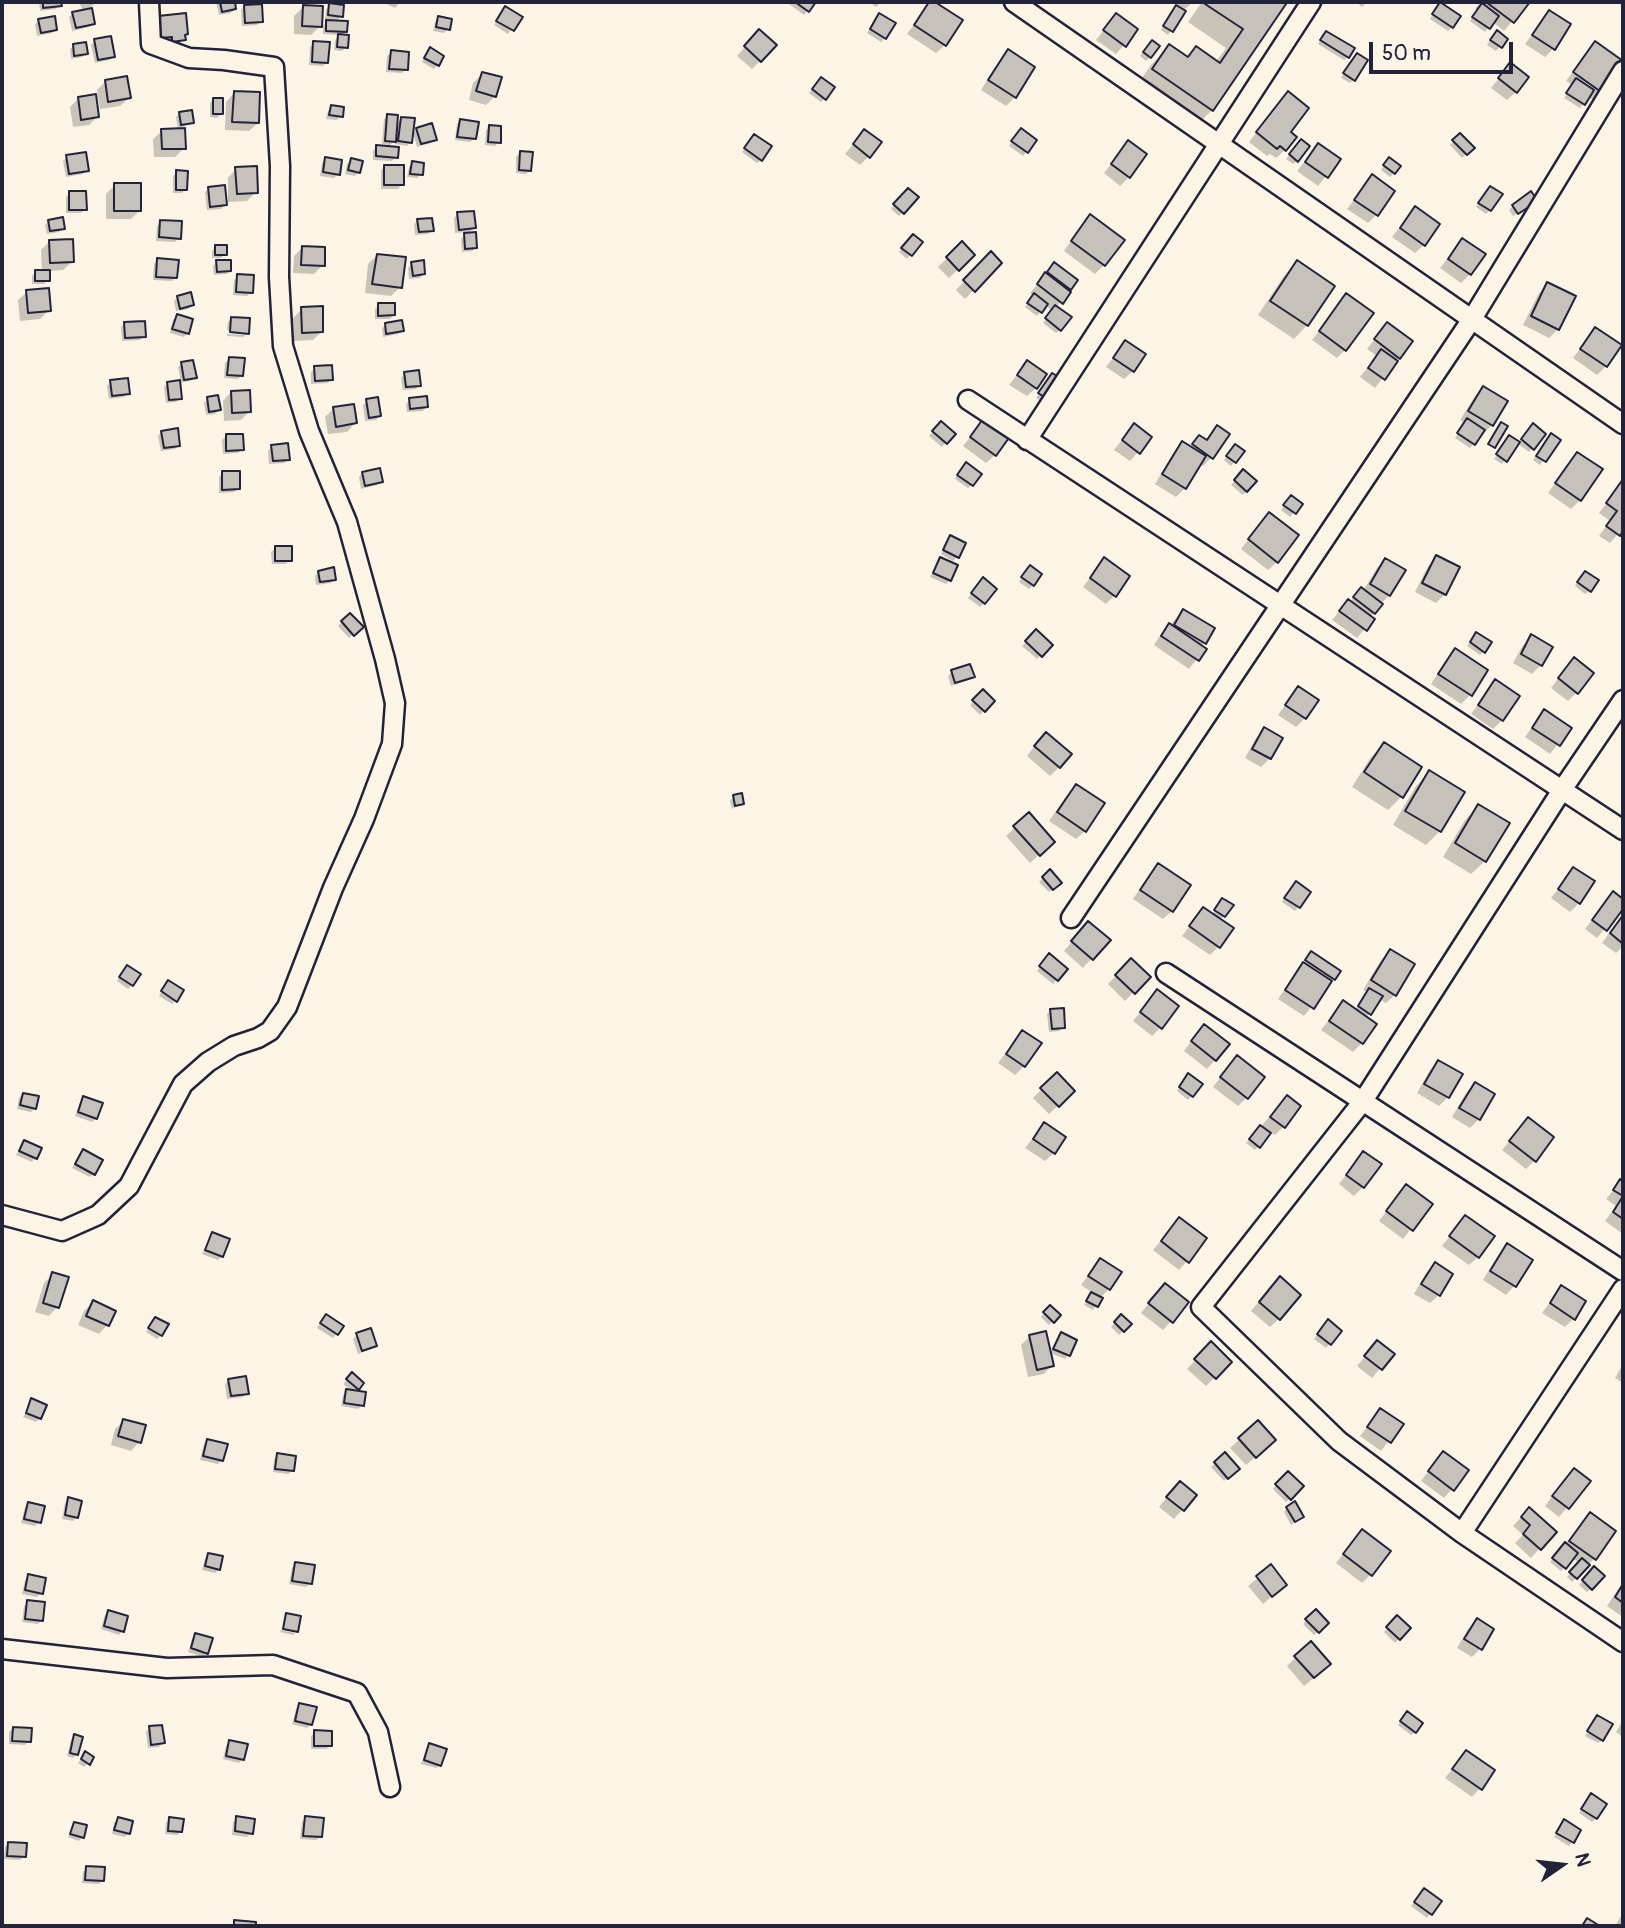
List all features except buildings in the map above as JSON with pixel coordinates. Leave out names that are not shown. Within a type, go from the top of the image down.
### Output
[{"type":"street","points":[[2,1215],[62,1231],[98,1215],[129,1186],[183,1084],[208,1062],[234,1046],[270,1031],[287,1007],[333,888],[364,820],[392,744],[395,703],[385,659],[347,522],[309,431],[283,346],[279,277],[280,166],[274,67],[189,58],[151,44],[149,2]]},
{"type":"street","points":[[1014,2],[1623,424]]},
{"type":"street","points":[[1027,440],[1311,2]]},
{"type":"street","points":[[1071,918],[1472,319],[1623,71]]},
{"type":"street","points":[[968,400],[1623,830]]},
{"type":"street","points":[[1623,700],[1363,1101],[1201,1307],[1339,1441],[1462,1533],[1623,1642]]},
{"type":"street","points":[[1166,973],[1623,1271]]},
{"type":"street","points":[[1462,1533],[1623,1289]]},
{"type":"street","points":[[2,1649],[167,1668],[273,1665],[357,1693],[377,1732],[390,1787]]}]
